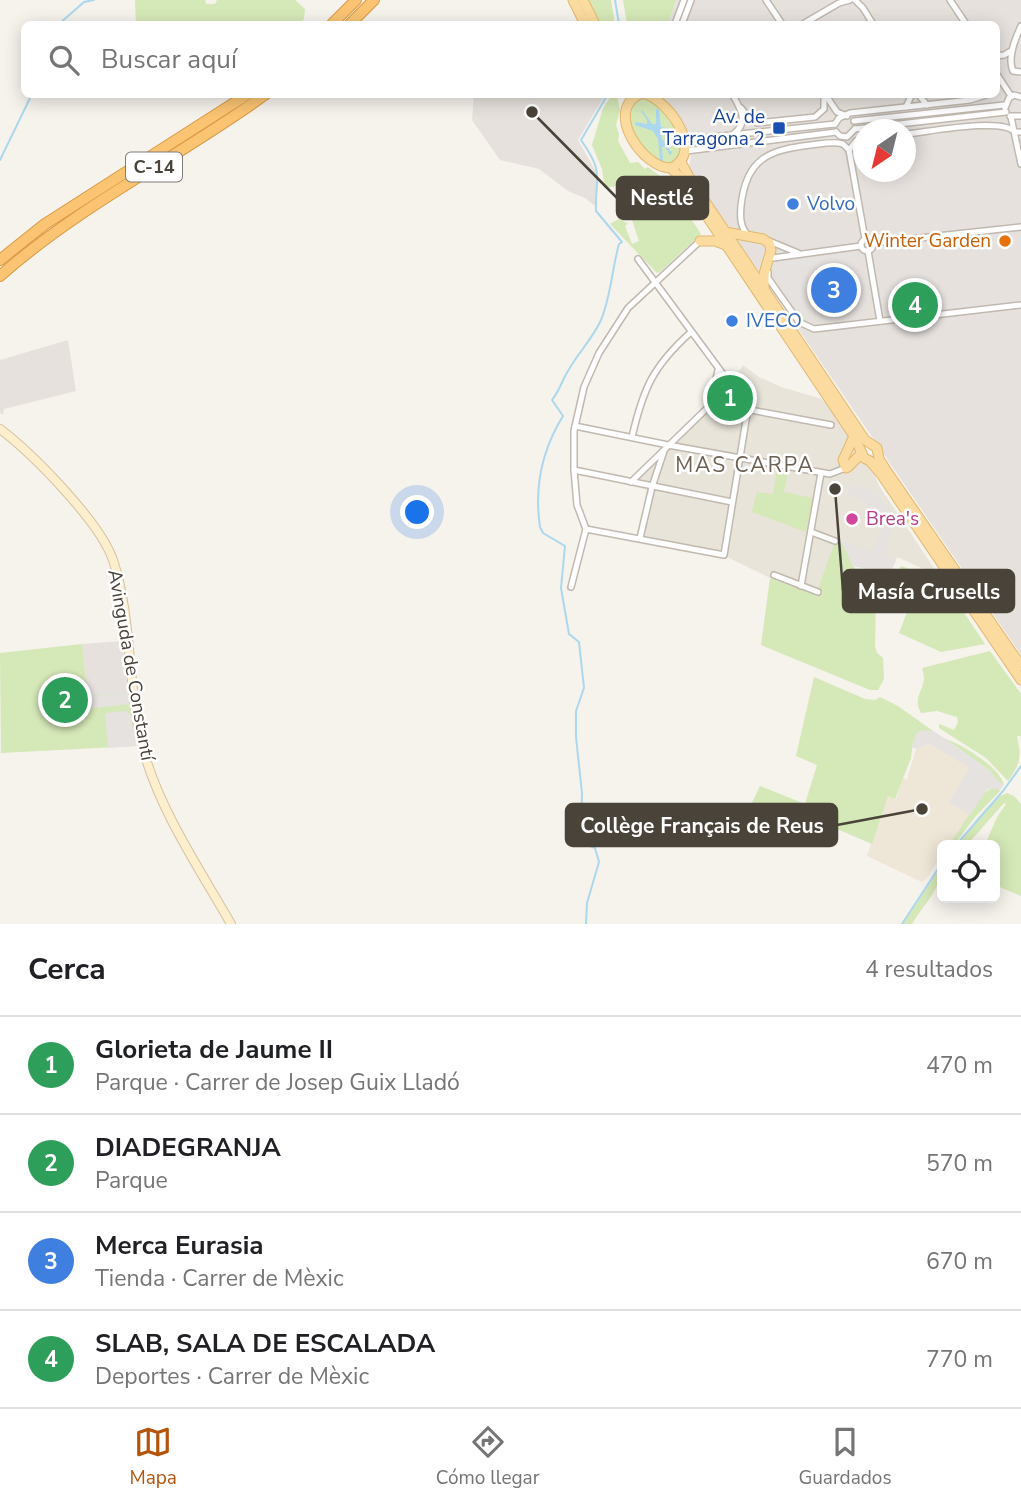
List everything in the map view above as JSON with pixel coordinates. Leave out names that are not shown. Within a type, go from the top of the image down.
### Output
[{"type":"highway","points":[[335,21],[356,0]]},
{"type":"highway","points":[[347,21],[367,0]]},
{"type":"highway","points":[[353,21],[374,0]]},
{"type":"highway","name":"C-14","points":[[0,266],[52,221],[242,98]]},
{"type":"highway","name":"C-14","points":[[0,276],[75,218],[259,98]]},
{"type":"highway","points":[[0,260],[52,221]]},
{"type":"highway","points":[[0,286],[44,241]]},
{"type":"main road","points":[[573,0],[584,21]]},
{"type":"main road","points":[[583,0],[594,21]]},
{"type":"main road","points":[[625,98],[625,121],[640,149],[654,164],[671,168],[681,162],[686,151],[685,140],[661,99]]},
{"type":"main road","points":[[626,106],[633,98]]},
{"type":"main road","points":[[681,162],[865,439],[878,449],[847,468],[843,460],[855,436]]},
{"type":"main road","points":[[671,168],[684,182],[1021,680]]},
{"type":"main road","points":[[706,217],[705,231],[700,241],[715,241],[725,245],[745,262],[770,260]]},
{"type":"main road","points":[[725,232],[763,239],[771,247],[770,260],[764,274],[764,290]]},
{"type":"main road","name":"Avinguda de Constantí","points":[[0,429],[20,446],[84,513],[113,558],[138,725],[147,762],[166,805],[231,924]]},
{"type":"main road","points":[[868,456],[886,470],[1021,666]]},
{"type":"street","points":[[676,21],[684,0]]},
{"type":"street","points":[[683,21],[691,0]]},
{"type":"street","points":[[766,0],[780,21]]},
{"type":"street","points":[[808,21],[841,1],[855,0],[871,21]]},
{"type":"street","points":[[950,0],[964,21]]},
{"type":"street","points":[[685,14],[688,21]]},
{"type":"street","points":[[1021,26],[1010,65],[1013,71],[1021,72]]},
{"type":"street","points":[[1000,55],[1008,54],[1013,48]]},
{"type":"street","points":[[1000,79],[1011,96],[1007,111],[1018,132],[1021,164]]},
{"type":"street","points":[[1011,96],[1021,97]]},
{"type":"street","points":[[735,98],[754,122],[784,121],[819,115],[826,105],[825,98]]},
{"type":"street","points":[[829,98],[853,126]]},
{"type":"street","points":[[905,107],[910,98]]},
{"type":"street","points":[[921,98],[927,105]]},
{"type":"street","points":[[685,140],[835,123],[845,116],[975,98]]},
{"type":"street","points":[[968,100],[1021,116]]},
{"type":"street","points":[[845,116],[995,106]]},
{"type":"street","points":[[729,136],[742,125],[741,108]]},
{"type":"street","points":[[916,122],[1007,111]]},
{"type":"street","points":[[784,121],[818,125]]},
{"type":"street","points":[[835,123],[836,132]]},
{"type":"street","points":[[916,133],[994,124],[1018,132]]},
{"type":"street","points":[[847,137],[853,131]]},
{"type":"street","points":[[686,151],[836,132],[847,137]]},
{"type":"street","points":[[847,137],[865,240],[861,246],[798,253],[770,260],[768,278],[799,322],[814,329],[1021,306]]},
{"type":"street","points":[[752,237],[743,229],[741,204],[751,172],[763,158],[782,149],[839,142],[849,148]]},
{"type":"street","points":[[849,148],[853,144]]},
{"type":"street","points":[[865,240],[871,240],[873,243],[1021,227]]},
{"type":"street","points":[[763,239],[798,253]]},
{"type":"street","points":[[571,587],[586,529],[577,505],[574,470],[575,426],[584,387],[599,353],[619,320],[700,241]]},
{"type":"street","points":[[868,251],[873,243]]},
{"type":"street","points":[[861,246],[868,251]]},
{"type":"street","points":[[868,251],[880,321]]},
{"type":"street","points":[[586,529],[723,555],[741,458],[747,404],[652,285],[638,259]]},
{"type":"street","points":[[632,438],[640,402],[652,376],[663,358],[691,332]]},
{"type":"street","points":[[711,404],[718,370]]},
{"type":"street","points":[[631,482],[730,386]]},
{"type":"street","points":[[711,404],[748,408],[831,425]]},
{"type":"street","points":[[575,426],[667,447],[821,473],[838,473],[847,468]]},
{"type":"street","points":[[640,538],[652,487],[667,447]]},
{"type":"street","points":[[574,470],[732,502]]},
{"type":"street","points":[[801,586],[821,473]]},
{"type":"street","points":[[810,532],[835,541]]},
{"type":"street","points":[[774,575],[818,592]]},
{"type":"shaded area","points":[[676,0],[1021,0],[1021,655],[689,169],[691,154],[685,129],[663,98],[1000,98],[1000,21],[669,21]]},
{"type":"shaded area","points":[[474,98],[603,98],[578,140],[599,177],[595,206],[585,198],[568,191],[539,169],[500,160],[472,120]]},
{"type":"shaded area","points":[[855,252],[856,262],[801,266],[805,313],[801,314],[774,274],[774,267],[778,262]]},
{"type":"shaded area","points":[[68,340],[76,391],[4,409],[3,415],[0,413],[0,360]]},
{"type":"shaded area","points":[[743,365],[759,377],[781,387],[822,399],[850,435],[878,484],[939,576],[897,557],[889,577],[853,566],[816,596],[723,555],[637,540],[647,490],[627,483],[730,386]]},
{"type":"shaded area","points":[[850,484],[876,492],[903,529],[895,526],[883,555],[896,560],[889,577],[853,566],[842,543],[843,540],[873,551],[884,524],[864,515],[868,503],[847,496]]},
{"type":"shaded area","points":[[122,641],[128,693],[88,697],[82,644]]},
{"type":"shaded area","points":[[128,693],[130,704],[85,709],[84,697]]},
{"type":"shaded area","points":[[126,711],[131,715],[136,746],[108,748],[105,713]]},
{"type":"shaded area","points":[[921,730],[933,731],[944,738],[989,770],[1004,785],[1000,790],[987,790],[970,815],[949,802],[969,768],[930,744],[916,749],[912,747],[916,734]]},
{"type":"shaded area","points":[[930,744],[969,768],[949,802],[970,815],[952,840],[937,840],[937,862],[922,882],[867,856],[888,795],[896,799],[903,778],[907,779],[916,749]]},
{"type":"green space","points":[[135,0],[205,0],[206,4],[215,4],[217,0],[295,0],[305,9],[302,21],[136,21]]},
{"type":"green space","points":[[589,0],[611,0],[614,21],[600,21]]},
{"type":"green space","points":[[623,0],[676,0],[669,21],[626,21]]},
{"type":"green space","points":[[610,98],[618,98],[620,110],[616,125],[618,141],[630,163],[638,162],[645,169],[648,167],[661,177],[671,180],[670,187],[701,234],[657,273],[610,224],[622,217],[624,222],[628,223],[625,226],[632,244],[639,241],[630,214],[645,190],[623,191],[621,185],[605,188],[602,169],[592,145],[603,108]]},
{"type":"green space","points":[[639,98],[656,104],[663,110],[677,133],[683,150],[672,165],[661,165],[641,145],[633,131],[631,104]]},
{"type":"green space","points":[[777,469],[788,471],[784,492],[813,498],[806,532],[752,512],[757,492],[773,494]]},
{"type":"green space","points":[[835,541],[842,543],[853,566],[876,597],[875,646],[877,653],[883,658],[884,679],[878,690],[870,690],[761,645],[770,578],[816,595]]},
{"type":"green space","points":[[901,566],[942,580],[985,644],[941,652],[899,633],[918,584],[897,576]]},
{"type":"green space","points":[[82,644],[88,696],[128,693],[136,746],[1,753],[0,653]]},
{"type":"green space","points":[[990,651],[1021,694],[1021,736],[1017,736],[1019,760],[1008,781],[986,758],[939,728],[939,724],[954,730],[957,717],[937,711],[921,713],[918,704],[924,679],[922,668]]},
{"type":"green space","points":[[814,677],[865,699],[875,700],[880,697],[898,706],[933,731],[913,742],[911,758],[895,799],[888,796],[872,844],[837,829],[832,841],[744,808],[751,805],[760,786],[805,804],[817,765],[796,756]]},
{"type":"green space","points":[[944,738],[988,764],[1004,785],[989,770]]},
{"type":"green space","points":[[992,788],[1000,791],[958,840],[952,840],[983,794]]},
{"type":"green space","points":[[1007,793],[1021,804],[1021,896],[1000,887],[1000,840],[987,840],[1006,804],[1004,803],[971,840],[961,840],[986,808]]},
{"type":"green space","points":[[937,873],[937,885],[932,896],[912,924],[903,924]]},
{"type":"water","points":[[656,109],[659,110],[661,127],[671,129],[662,132],[661,137],[672,153],[670,155],[665,147],[662,147],[663,161],[660,161],[658,139],[653,131],[635,125],[636,122],[647,124],[641,111],[652,124],[656,124]]},
{"type":"waterway","points":[[62,21],[84,2],[94,0]]},
{"type":"waterway","points":[[615,0],[618,21]]},
{"type":"waterway","points":[[0,160],[30,98]]},
{"type":"waterway","points":[[586,924],[587,903],[599,862],[595,848],[585,844],[581,830],[582,793],[576,711],[584,688],[579,642],[569,634],[561,588],[565,546],[543,533],[540,527],[538,498],[541,469],[563,416],[552,400],[601,320],[619,244],[622,242],[596,211],[596,168],[581,140],[606,98]]},
{"type":"waterway","points":[[960,840],[1021,766]]},
{"type":"waterway","points":[[902,924],[937,871]]},
{"type":"place","name":"Nestlé","points":[[532,112]]},
{"type":"place","name":"Av. de Tarragona 2","points":[[779,128]]},
{"type":"place","name":"Volvo","points":[[793,204]]},
{"type":"place","name":"Winter Garden","points":[[1005,241]]},
{"type":"place","name":"Merca Eurasia","points":[[834,290]]},
{"type":"place","name":"SLAB, SALA DE ESCALADA","points":[[915,305]]},
{"type":"place","name":"IVECO","points":[[732,321]]},
{"type":"place","name":"Glorieta de Jaume II","points":[[730,398]]},
{"type":"place","name":"Masía Crusells","points":[[835,489]]},
{"type":"place","name":"Brea's","points":[[852,519]]},
{"type":"place","name":"DIADEGRANJA","points":[[65,700]]},
{"type":"place","name":"Collège Français de Reus","points":[[922,809]]},
{"type":"district","name":"MAS CARPA","points":[[745,465]]}]
